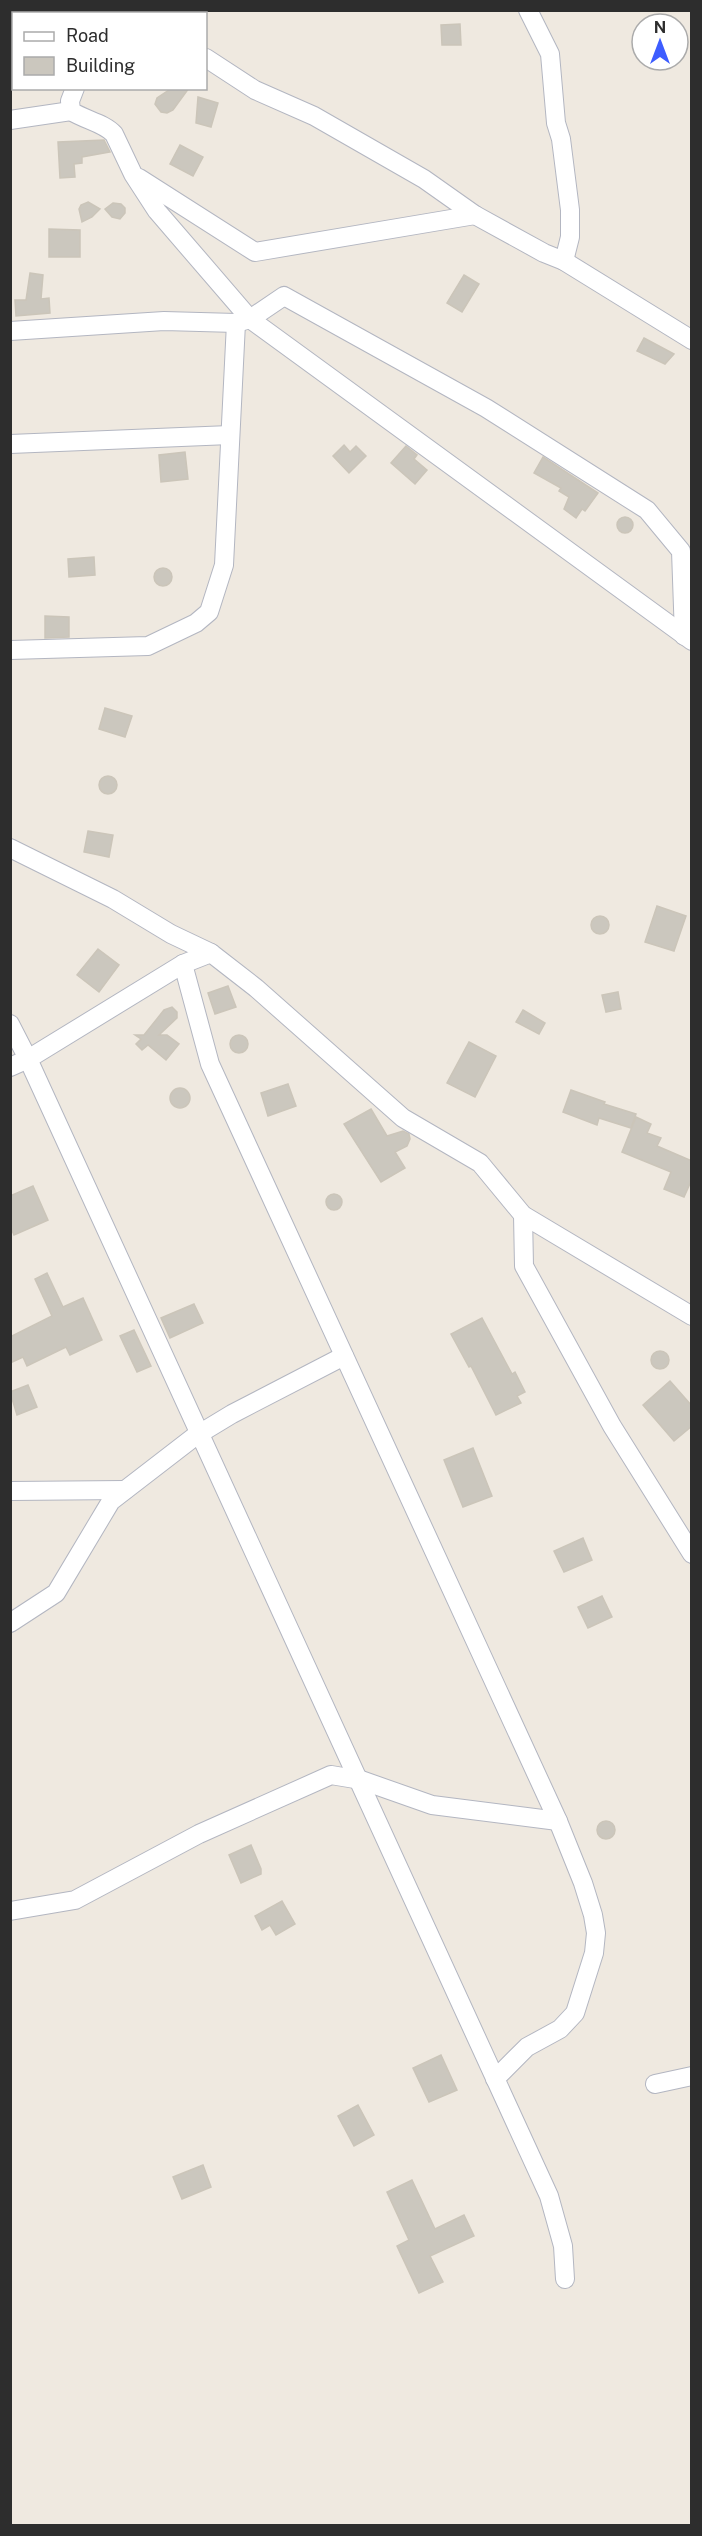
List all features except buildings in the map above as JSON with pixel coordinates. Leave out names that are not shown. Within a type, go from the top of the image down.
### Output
[{"type":"street","points":[[528,10],[550,54],[556,123],[561,140],[570,210],[570,237],[564,261]]},
{"type":"street","points":[[207,59],[255,90],[314,116],[424,179],[475,215],[544,253],[564,261],[692,340]]},
{"type":"street","points":[[71,111],[70,101],[74,90]]},
{"type":"street","points":[[10,120],[71,111],[86,121],[110,129],[133,174],[157,211],[243,321],[688,639]]},
{"type":"street","points":[[133,174],[255,252],[475,215]]},
{"type":"street","points":[[10,331],[164,321],[243,321],[284,296],[486,408],[647,510],[681,551],[688,639]]},
{"type":"street","points":[[10,650],[148,646],[196,623],[209,612],[224,565],[230,435],[243,321]]},
{"type":"street","points":[[10,444],[230,435]]},
{"type":"street","points":[[10,848],[113,899],[171,934],[211,953],[256,988],[403,1118],[480,1163],[523,1215],[692,1316]]},
{"type":"street","points":[[10,1067],[28,1059],[183,964],[211,953]]},
{"type":"street","points":[[183,964],[210,1064],[558,1821],[593,1915],[596,1933],[594,1953],[575,2013],[560,2029],[526,2047],[495,2079]]},
{"type":"street","points":[[10,1024],[28,1059],[198,1435],[361,1780],[549,2196],[563,2246],[565,2279]]},
{"type":"street","points":[[523,1215],[524,1266],[612,1426],[692,1554]]},
{"type":"street","points":[[10,1623],[56,1593],[111,1501],[198,1435],[232,1414],[344,1356]]},
{"type":"street","points":[[10,1491],[125,1490]]},
{"type":"street","points":[[10,1911],[75,1900],[199,1834],[330,1775],[361,1780],[432,1805],[558,1821]]},
{"type":"street","points":[[655,2084],[692,2076]]}]
